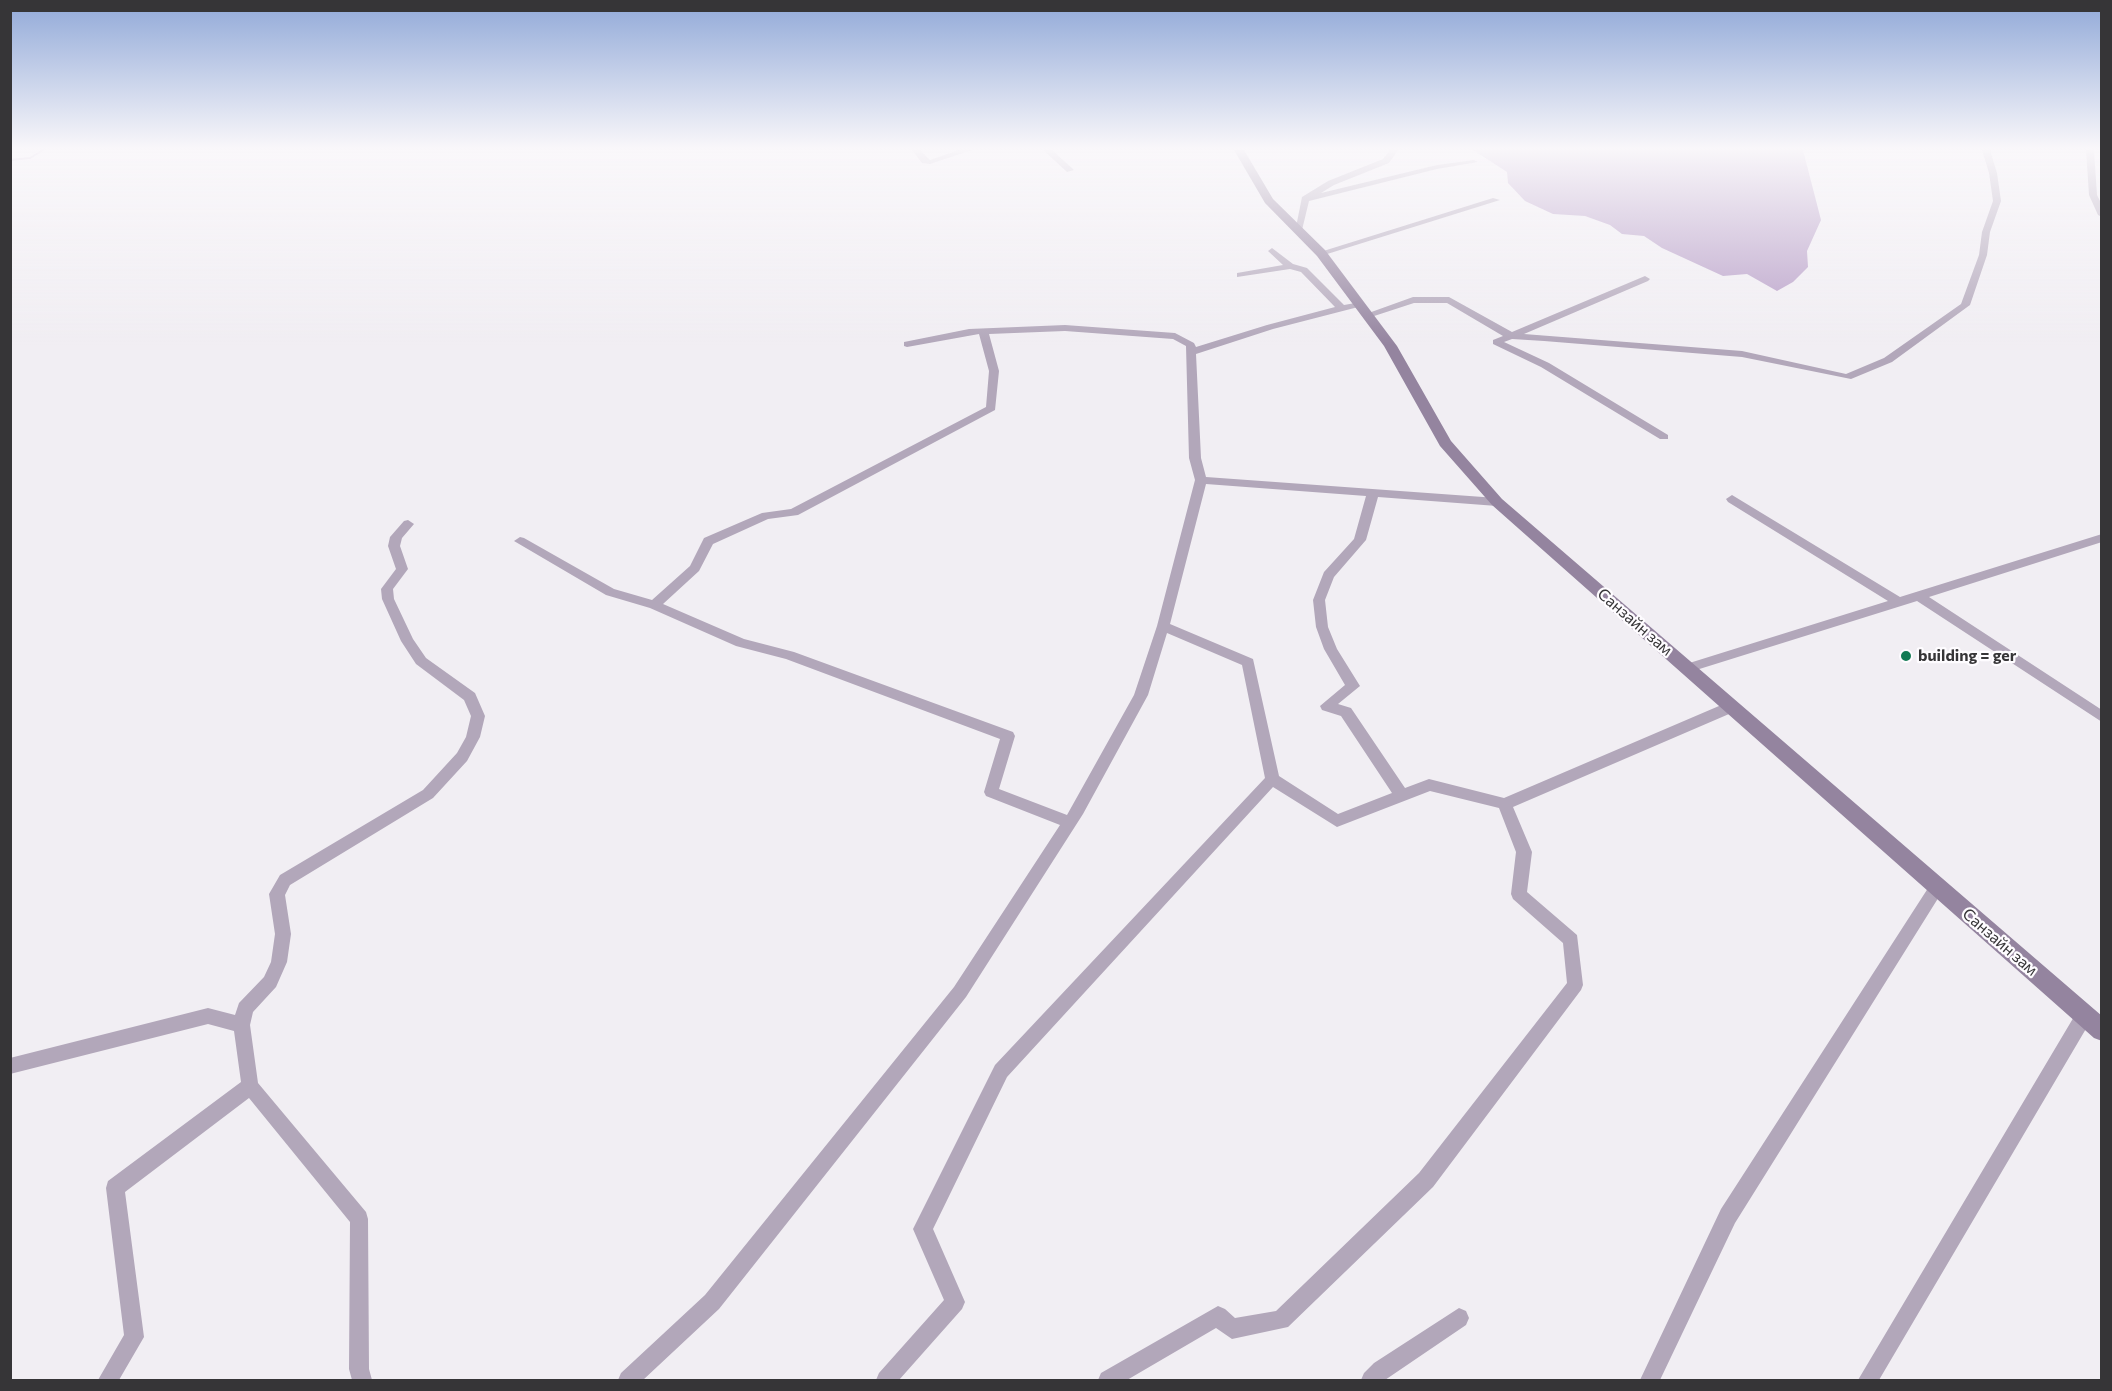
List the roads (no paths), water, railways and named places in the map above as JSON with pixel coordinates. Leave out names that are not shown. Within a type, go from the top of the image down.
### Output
[{"type":"main road","name":"Санзайн зам","points":[[1283,215],[1321,253],[1364,310],[1390,346],[1445,442],[1497,502],[2102,1031]]},
{"type":"street","points":[[1298,230],[1301,215]]},
{"type":"street","points":[[1321,253],[1447,215]]},
{"type":"street","points":[[1192,352],[1270,327],[1342,308],[1364,310],[1413,300],[1449,300],[1511,336],[1615,342],[1742,354],[1847,377],[1888,360],[1965,305],[1983,255],[1986,232],[1992,215]]},
{"type":"street","points":[[1272,251],[1290,266],[1304,270],[1342,308]]},
{"type":"street","points":[[1240,275],[1290,266]]},
{"type":"street","points":[[1645,279],[1496,342],[1545,365],[1664,437]]},
{"type":"street","points":[[628,1380],[712,1302],[960,992],[1070,822],[1141,695],[1163,626],[1201,480],[1194,458],[1191,345],[1175,336],[1162,334],[1065,328],[969,332],[907,344]]},
{"type":"street","points":[[654,605],[695,568],[708,541],[766,516],[794,512],[991,408],[994,371],[983,332]]},
{"type":"street","points":[[1201,480],[1497,502]]},
{"type":"street","points":[[1373,492],[1360,540],[1328,575],[1319,600],[1318,614],[1331,649],[1353,686],[1327,706],[1346,712],[1401,796]]},
{"type":"street","points":[[1732,499],[1899,602]]},
{"type":"street","points":[[362,1380],[359,1369],[359,1219],[250,1086],[242,1025],[245,1008],[270,982],[279,963],[283,934],[277,894],[285,880],[428,794],[462,757],[472,737],[478,716],[470,697],[421,661],[407,641],[388,599],[387,589],[402,569],[394,546],[396,537],[408,524]]},
{"type":"street","points":[[1688,668],[2102,538]]},
{"type":"street","points":[[520,541],[610,592],[654,605],[741,643],[789,656],[1008,736],[991,792],[1070,822]]},
{"type":"street","points":[[1919,596],[2102,717]]},
{"type":"street","points":[[1163,626],[1248,662],[1272,779],[1337,821],[1429,785],[1505,804],[1731,707]]},
{"type":"street","points":[[886,1380],[955,1302],[923,1228],[1001,1071],[1272,779]]},
{"type":"street","points":[[1108,1380],[1218,1316],[1232,1329],[1281,1320],[1426,1180],[1575,985],[1570,940],[1519,894],[1524,852],[1505,804]]},
{"type":"street","points":[[1650,1380],[1728,1216],[1937,887]]},
{"type":"street","points":[[10,1066],[208,1016],[242,1025]]},
{"type":"street","points":[[1868,1380],[2084,1016]]},
{"type":"street","points":[[108,1380],[134,1337],[115,1188],[250,1086]]},
{"type":"street","points":[[1371,1380],[1381,1370],[1459,1317]]},
{"type":"place","name":"building = ger","points":[[1906,656]]}]
